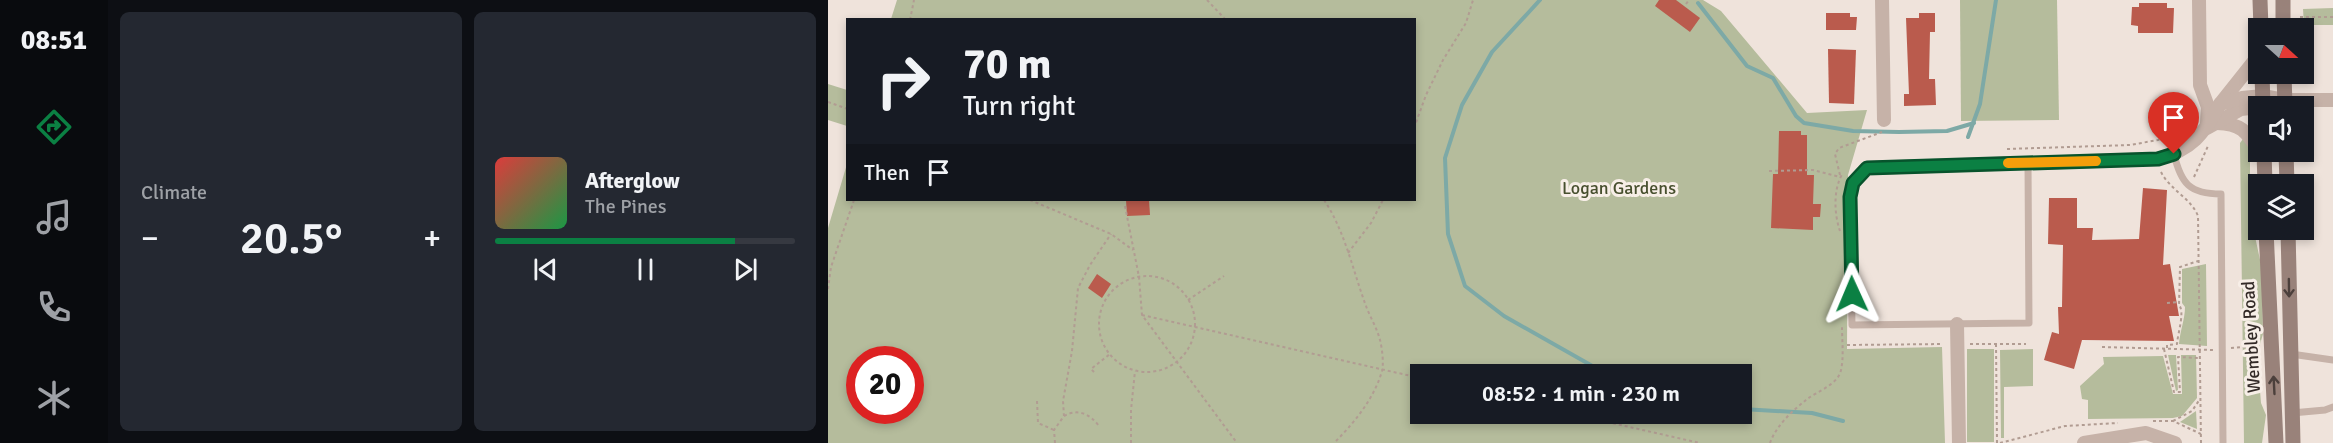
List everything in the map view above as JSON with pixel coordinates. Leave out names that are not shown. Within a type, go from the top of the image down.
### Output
[{"type":"main road","points":[[2260,0],[2261,18]]},
{"type":"main road","points":[[2283,0],[2283,18]]},
{"type":"main road","name":"Wembley Road","points":[[2266,240],[2273,439]]},
{"type":"main road","points":[[2288,240],[2293,443]]},
{"type":"street","points":[[1882,0],[1884,120]]},
{"type":"street","points":[[2199,0],[2200,85],[2208,107],[2211,131]]},
{"type":"street","points":[[2211,131],[2220,105],[2248,69]]},
{"type":"street","points":[[2220,105],[2242,98],[2248,100]]},
{"type":"street","points":[[2314,101],[2333,100]]},
{"type":"street","points":[[1853,183],[1867,168],[2158,159],[2188,147],[2241,110],[2248,108]]},
{"type":"street","points":[[2211,131],[2239,127],[2248,134]]},
{"type":"street","points":[[1957,324],[1959,443]]},
{"type":"street","points":[[2084,443],[2146,433],[2175,443]]},
{"type":"lane","points":[[2174,154],[2177,167],[2190,188],[2199,193],[2221,194],[2223,443]]},
{"type":"lane","points":[[1853,183],[1850,197],[1852,325],[2029,323],[2028,163]]},
{"type":"lane","points":[[2291,354],[2333,360]]},
{"type":"lane","points":[[2292,413],[2325,410],[2333,407]]},
{"type":"path","points":[[910,18],[914,0]]},
{"type":"path","points":[[1207,0],[1224,18]]},
{"type":"path","points":[[1416,122],[1443,60],[1466,22],[1473,0]]},
{"type":"path","points":[[1686,4],[1689,0]]},
{"type":"path","points":[[2300,17],[2333,16]]},
{"type":"path","points":[[2006,149],[2130,145],[2158,140],[2190,126],[2192,90],[2200,85]]},
{"type":"path","points":[[828,102],[846,108]]},
{"type":"path","points":[[2181,196],[2190,188],[2211,131]]},
{"type":"path","points":[[1840,232],[1836,222],[1836,198],[1840,176],[1836,154],[1839,148],[1870,138]]},
{"type":"path","points":[[2158,159],[2162,175],[2195,209],[2198,216],[2200,443]]},
{"type":"path","points":[[1840,176],[1848,168]]},
{"type":"path","points":[[1769,171],[1813,170],[1840,176]]},
{"type":"path","points":[[828,289],[831,267],[854,201]]},
{"type":"path","points":[[1032,201],[1111,234],[1133,249]]},
{"type":"path","points":[[1325,201],[1348,253],[1380,339],[1383,370],[1372,394],[1353,424],[1334,443]]},
{"type":"path","points":[[1348,253],[1371,223],[1382,201]]},
{"type":"path","points":[[1125,206],[1138,277],[1142,315],[1237,443]]},
{"type":"path","points":[[1055,443],[1054,430],[1064,416],[1063,401],[1072,351],[1078,288],[1111,234]]},
{"type":"path","points":[[2198,261],[2180,267],[2182,317],[2178,325],[2177,344],[2167,345],[2166,349],[2174,392],[2180,392],[2178,357],[2200,358]]},
{"type":"path","points":[[1153,276],[1167,280],[1188,300],[1193,313],[1192,340],[1186,352],[1176,362],[1152,372],[1124,366],[1110,354],[1099,331],[1099,316],[1104,302],[1113,290],[1138,277],[1153,276]]},
{"type":"path","points":[[1188,300],[1224,276]]},
{"type":"path","points":[[2167,303],[2180,302]]},
{"type":"path","points":[[1142,315],[1410,376]]},
{"type":"path","points":[[1770,443],[1774,433],[1788,417],[1807,399],[1837,379],[1841,370],[1842,317]]},
{"type":"path","points":[[1996,344],[1997,443]]},
{"type":"path","points":[[1847,345],[2026,344]]},
{"type":"path","points":[[2102,347],[2192,350]]},
{"type":"path","points":[[1094,372],[1091,369],[1110,354]]},
{"type":"path","points":[[1131,443],[1131,410],[1135,370]]},
{"type":"path","points":[[2173,420],[2192,411],[2200,399]]},
{"type":"path","points":[[1037,401],[1038,423],[1054,430]]},
{"type":"path","points":[[1064,416],[1081,412],[1093,418],[1099,426]]},
{"type":"path","points":[[1616,424],[1700,443]]},
{"type":"path","points":[[2021,437],[2021,443]]},
{"type":"green space","name":"Logan Gardens","points":[[897,0],[1703,0],[1721,11],[1807,113],[1867,110],[1848,175],[1847,349],[1942,347],[1945,443],[828,443],[828,228],[846,167],[846,201],[1416,201],[1416,18],[891,18]]},
{"type":"green space","points":[[1960,0],[2057,0],[2059,120],[1961,121]]},
{"type":"green space","points":[[2333,8],[2333,25],[2314,25],[2314,18],[2304,18],[2303,9]]},
{"type":"green space","points":[[828,84],[846,90],[846,126],[828,120]]},
{"type":"green space","points":[[2243,139],[2248,145],[2248,162],[2250,162],[2248,240],[2256,240],[2262,269],[2263,334],[2257,354],[2261,403],[2266,415],[2262,443],[2244,443],[2240,143]]},
{"type":"green space","points":[[2206,264],[2207,346],[2179,344],[2185,307],[2182,303],[2182,269]]},
{"type":"green space","points":[[1967,349],[1994,349],[1994,442],[1967,442]]},
{"type":"green space","points":[[2033,349],[2033,386],[2004,387],[2004,438],[2001,438],[2000,350]]},
{"type":"green space","points":[[2168,355],[2176,355],[2178,390],[2176,391]]},
{"type":"green space","points":[[2181,355],[2196,355],[2197,398],[2182,416],[2088,419],[2088,400],[2082,399],[2080,386],[2104,364],[2103,357],[2163,356],[2173,394],[2182,394]]},
{"type":"green space","points":[[2196,411],[2197,429],[2180,422]]},
{"type":"building","points":[[1659,0],[1676,0],[1700,18],[1690,32],[1655,6]]},
{"type":"building","points":[[2139,3],[2167,3],[2167,8],[2174,8],[2173,33],[2138,33],[2138,26],[2131,25],[2132,7],[2139,7]]},
{"type":"building","points":[[1826,13],[1850,13],[1850,17],[1857,17],[1856,30],[1826,30]]},
{"type":"building","points":[[1919,13],[1935,13],[1935,32],[1930,32],[1929,79],[1935,79],[1936,105],[1904,106],[1904,94],[1909,94],[1906,18],[1919,18]]},
{"type":"building","points":[[1828,49],[1856,50],[1854,104],[1829,103]]},
{"type":"building","points":[[1779,131],[1801,131],[1801,135],[1807,135],[1807,175],[1814,175],[1813,204],[1821,204],[1820,217],[1813,217],[1813,230],[1771,228],[1773,174],[1778,174]]},
{"type":"building","points":[[2143,188],[2167,190],[2163,265],[2170,264],[2179,316],[2169,316],[2174,341],[2082,340],[2074,369],[2044,360],[2052,332],[2059,334],[2058,307],[2062,307],[2063,245],[2048,244],[2049,198],[2077,198],[2077,228],[2093,228],[2092,240],[2139,239]]},
{"type":"building","points":[[1126,201],[1149,201],[1150,215],[1127,216]]},
{"type":"building","points":[[1097,274],[1111,284],[1102,298],[1088,288]]},
{"type":"waterway","points":[[1540,0],[1492,52],[1462,105],[1445,158],[1448,234],[1465,286],[1504,316],[1589,364]]},
{"type":"waterway","points":[[1968,137],[1980,104],[1996,0]]},
{"type":"waterway","points":[[1698,3],[1747,66],[1773,78],[1796,116],[1804,123],[1853,131],[1899,132],[1947,131],[1974,123]]},
{"type":"waterway","points":[[1752,410],[1812,413],[1843,421]]},
{"type":"slow traffic","points":[[2008,163],[2096,161]]},
{"type":"route","points":[[1852,294],[1850,197],[1853,183],[1867,168],[2158,159],[2174,154]]}]
